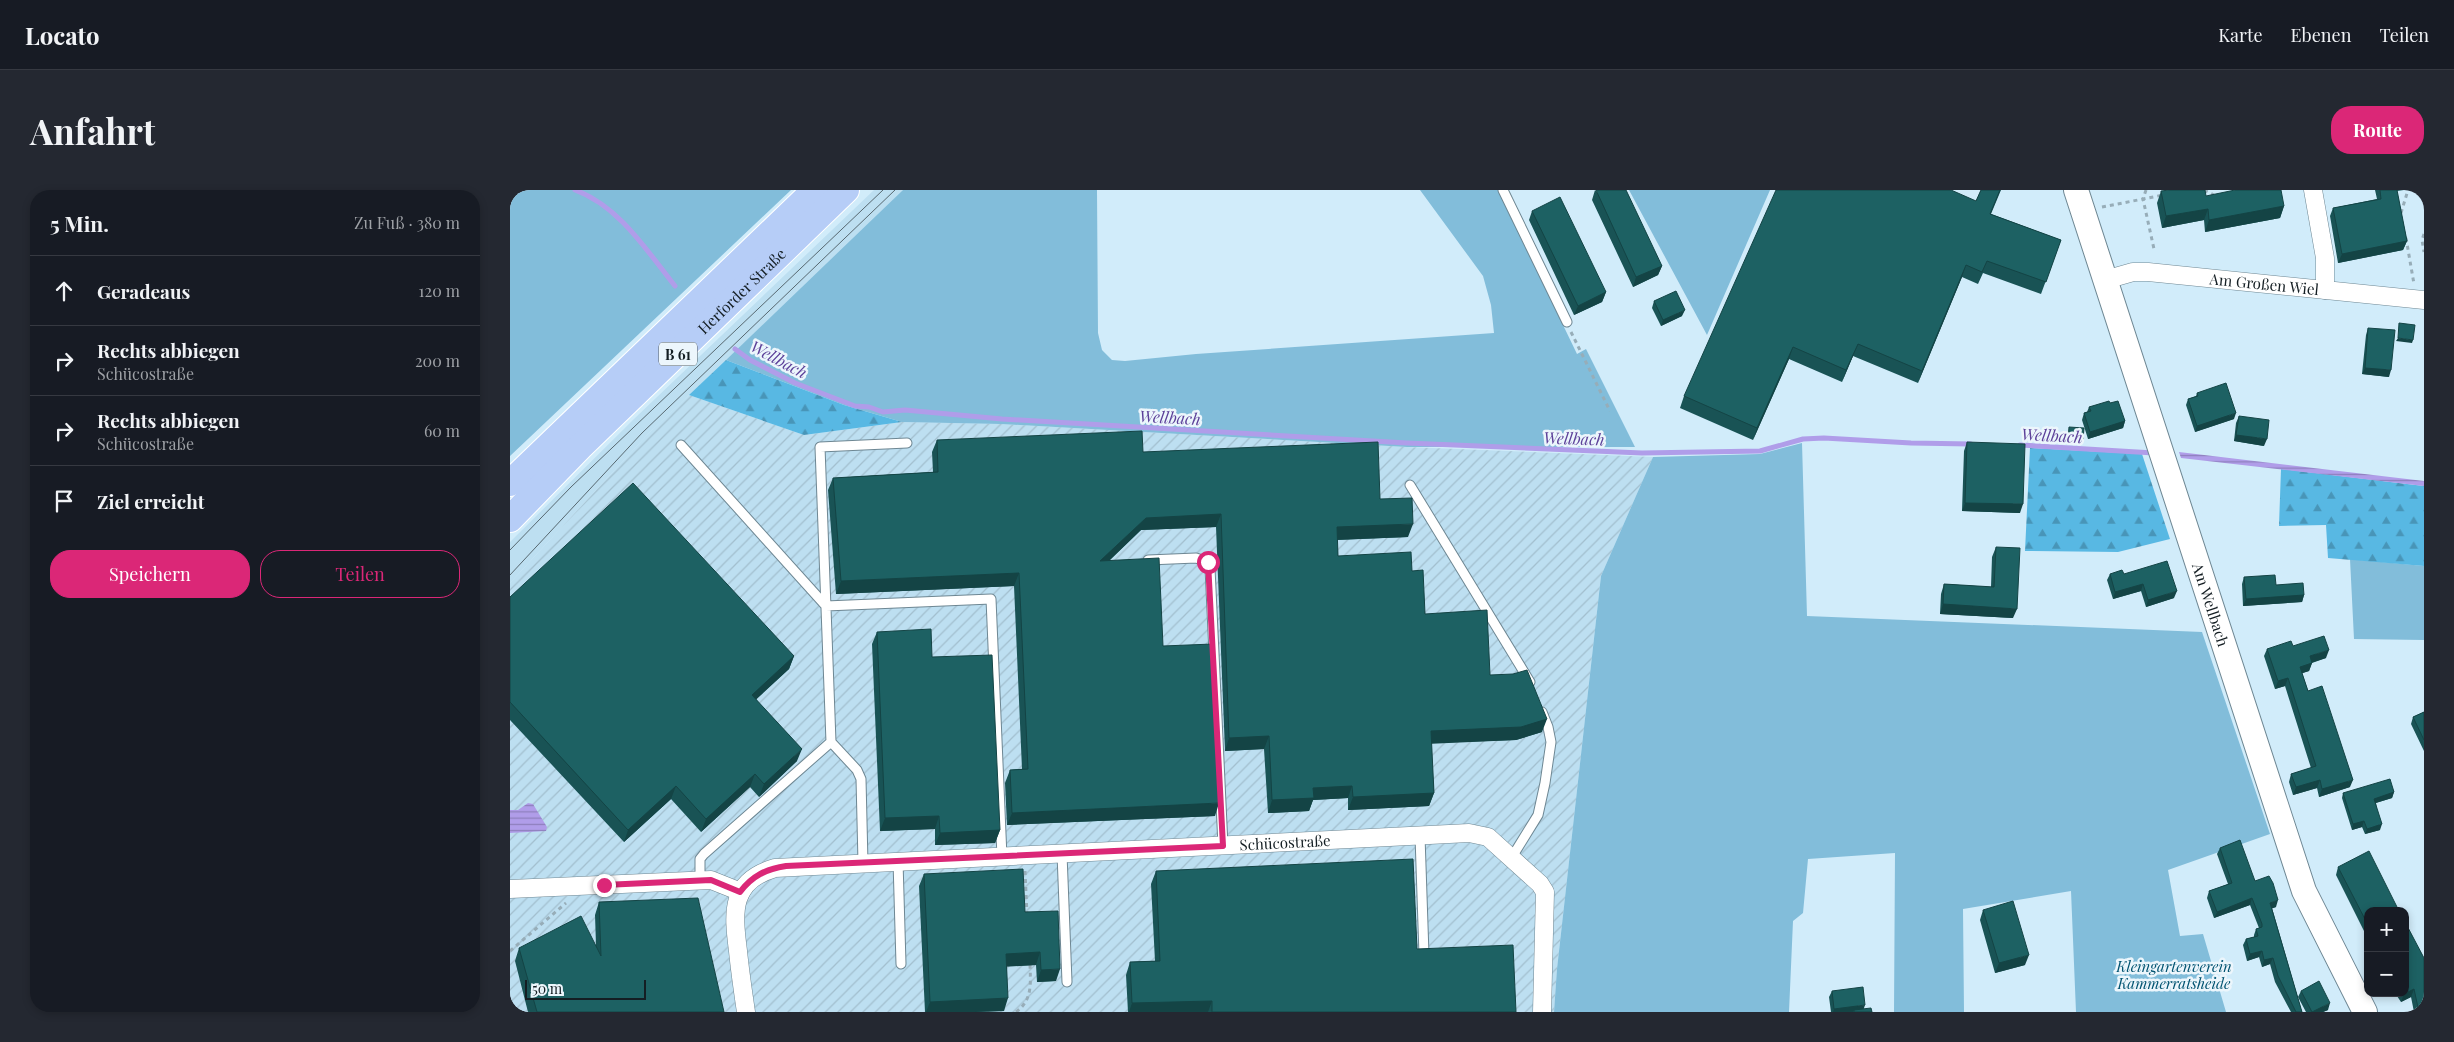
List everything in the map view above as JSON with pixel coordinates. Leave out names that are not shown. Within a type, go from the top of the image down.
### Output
[{"type":"main road","name":"Herforder Straße","points":[[510,483],[815,190]]},
{"type":"main road","name":"Herforder Straße","points":[[510,519],[580,447],[846,190]]},
{"type":"main road","name":"Am Wellbach","points":[[2076,190],[2304,891],[2365,1012]]},
{"type":"street","points":[[2313,190],[2325,258],[2325,290]]},
{"type":"street","name":"Am Großen Wiel","points":[[2105,280],[2133,272],[2148,272],[2424,300]]},
{"type":"street","name":"Schücostraße","points":[[740,892],[753,878],[775,868],[1478,834],[1488,836],[1540,884],[1545,892],[1542,1012]]},
{"type":"street","points":[[510,889],[700,880],[719,881],[740,892],[734,911],[734,921],[746,1012]]},
{"type":"lane","points":[[1503,190],[1567,322]]},
{"type":"lane","points":[[863,863],[861,779],[857,770],[830,742],[820,447],[907,444]]},
{"type":"lane","points":[[681,445],[826,606]]},
{"type":"lane","points":[[1410,485],[1524,671],[1548,727],[1550,755],[1538,815],[1512,857]]},
{"type":"lane","points":[[1148,560],[1196,558],[1208,562],[1210,568],[1223,846]]},
{"type":"lane","points":[[826,606],[991,599],[1002,857]]},
{"type":"lane","points":[[700,880],[700,859],[704,854],[830,742]]},
{"type":"lane","points":[[1420,836],[1424,955]]},
{"type":"lane","points":[[1062,854],[1067,982]]},
{"type":"lane","points":[[898,861],[901,964]]},
{"type":"path","points":[[2146,190],[2143,199],[2154,249]]},
{"type":"path","points":[[2204,190],[2220,198]]},
{"type":"path","points":[[2402,218],[2401,209],[2408,190]]},
{"type":"path","points":[[2101,207],[2171,193]]},
{"type":"path","points":[[2424,234],[2422,240],[2424,252]]},
{"type":"path","points":[[2406,236],[2415,284]]},
{"type":"path","points":[[1567,322],[1610,411]]},
{"type":"path","points":[[1025,856],[1028,925]]},
{"type":"path","points":[[510,951],[569,900],[567,886]]},
{"type":"path","points":[[1016,1012],[1026,1003],[1030,994],[1029,954]]},
{"type":"shaded area","points":[[874,190],[903,190],[874,220],[649,433],[510,583],[510,542],[635,418]]},
{"type":"shaded area","points":[[689,395],[804,435],[902,422],[1001,424],[1407,447],[1653,457],[1601,576],[1557,969],[1554,1012],[510,1012],[510,583],[649,433]]},
{"type":"shaded area","points":[[2179,452],[2424,481],[2424,486],[2181,458]]},
{"type":"shaded area","points":[[528,803],[533,804],[547,827],[546,831],[510,833],[510,810],[518,810]]},
{"type":"green space","points":[[510,190],[791,190],[510,456]]},
{"type":"green space","points":[[903,190],[1097,190],[1098,333],[1102,350],[1112,360],[1125,361],[1196,354],[1494,333],[1491,305],[1483,276],[1420,190],[1498,190],[1577,354],[1586,349],[1635,447],[1407,447],[1001,424],[902,422],[844,405],[726,360]]},
{"type":"green space","points":[[1629,190],[1770,190],[1707,335]]},
{"type":"green space","points":[[726,360],[844,405],[902,422],[804,435],[689,395]]},
{"type":"green space","name":"Kleingartenverein Kammerratsheide","points":[[1802,443],[1807,616],[2202,632],[2270,834],[2168,870],[2180,936],[2203,934],[2226,1012],[2076,1012],[2071,891],[1963,909],[1964,1012],[1894,1012],[1895,853],[1808,859],[1803,913],[1793,921],[1789,1012],[1554,1012],[1557,969],[1601,576],[1653,457],[1760,454]]},
{"type":"green space","points":[[2030,448],[2142,454],[2170,539],[2118,552],[2025,551]]},
{"type":"green space","points":[[2281,469],[2424,486],[2424,566],[2328,558],[2326,525],[2279,526]]},
{"type":"green space","points":[[2350,559],[2424,566],[2424,640],[2354,639]]},
{"type":"building","points":[[1596,190],[1626,190],[1662,266],[1636,277]]},
{"type":"building","points":[[1776,190],[1951,190],[1976,201],[1981,190],[2000,190],[1990,214],[2061,240],[2046,282],[1987,261],[1982,272],[1966,265],[1922,371],[1858,344],[1846,370],[1793,347],[1757,428],[1684,396]]},
{"type":"building","points":[[2205,190],[2206,196],[2235,190],[2281,190],[2284,206],[2209,220],[2208,209],[2166,216],[2161,191]]},
{"type":"building","points":[[2380,190],[2397,190],[2407,241],[2342,254],[2333,208],[2381,199]]},
{"type":"building","points":[[1560,197],[1606,292],[1578,306],[1532,211]]},
{"type":"building","points":[[1676,291],[1685,310],[1663,320],[1654,301]]},
{"type":"building","points":[[2399,323],[2415,325],[2413,340],[2398,338]]},
{"type":"building","points":[[2368,328],[2395,330],[2391,370],[2365,368]]},
{"type":"building","points":[[2226,383],[2236,413],[2197,426],[2188,399],[2198,396],[2197,393]]},
{"type":"building","points":[[2109,401],[2110,403],[2118,401],[2125,421],[2090,432],[2084,413],[2091,411],[2089,407]]},
{"type":"building","points":[[2239,416],[2269,420],[2267,439],[2236,435]]},
{"type":"building","points":[[2069,427],[2084,428],[2083,440],[2068,439]]},
{"type":"building","points":[[1142,431],[1143,452],[1378,442],[1380,499],[1412,498],[1413,524],[1337,527],[1338,556],[1411,552],[1412,571],[1423,570],[1425,614],[1487,610],[1490,675],[1513,674],[1527,670],[1547,719],[1521,727],[1431,731],[1434,793],[1353,797],[1352,786],[1313,788],[1314,798],[1272,800],[1269,736],[1229,738],[1221,514],[1146,518],[1100,561],[1159,558],[1163,646],[1213,644],[1219,803],[1012,813],[1010,770],[1028,769],[1019,573],[841,581],[833,478],[938,472],[937,440]]},
{"type":"building","points":[[1967,442],[2025,444],[2023,504],[1965,503]]},
{"type":"building","points":[[633,483],[794,656],[752,695],[802,749],[764,784],[755,774],[706,819],[676,786],[628,830],[510,702],[510,597]]},
{"type":"building","points":[[1996,547],[2020,548],[2017,609],[1943,604],[1944,584],[1994,587]]},
{"type":"building","points":[[2167,561],[2177,591],[2148,600],[2143,584],[2115,592],[2110,574],[2122,570],[2124,574]]},
{"type":"building","points":[[2275,575],[2276,585],[2303,583],[2304,595],[2246,599],[2244,577]]},
{"type":"building","points":[[931,629],[932,657],[992,655],[1000,830],[940,833],[939,816],[885,818],[877,632]]},
{"type":"building","points":[[2324,636],[2329,650],[2310,656],[2312,663],[2300,667],[2308,691],[2322,686],[2353,780],[2322,789],[2320,780],[2296,787],[2291,774],[2316,766],[2288,678],[2278,681],[2267,649],[2291,641],[2293,646]]},
{"type":"building","points":[[2424,712],[2424,740],[2413,717]]},
{"type":"building","points":[[2390,779],[2394,792],[2374,799],[2382,824],[2367,829],[2364,821],[2353,824],[2343,793]]},
{"type":"building","points":[[2240,840],[2255,881],[2269,876],[2273,883],[2278,900],[2270,903],[2302,1012],[2296,1012],[2278,976],[2273,958],[2264,960],[2262,951],[2250,954],[2246,939],[2258,936],[2256,929],[2262,927],[2252,898],[2217,912],[2209,891],[2232,883],[2220,848]]},
{"type":"building","points":[[2369,851],[2397,907],[2364,907],[2364,917],[2338,867]]},
{"type":"building","points":[[1413,859],[1417,949],[1513,945],[1516,1012],[1212,1012],[1212,1001],[1132,1003],[1130,962],[1160,961],[1156,871]]},
{"type":"building","points":[[1023,869],[1025,912],[1058,911],[1060,969],[1041,970],[1040,952],[1006,954],[1008,998],[930,1002],[924,874]]},
{"type":"building","points":[[698,898],[724,1012],[537,1012],[519,948],[581,916],[601,956],[599,902]]},
{"type":"building","points":[[2013,901],[2029,955],[1999,963],[1983,910]]},
{"type":"building","points":[[2409,930],[2424,958],[2424,1012],[2419,1012],[2414,989],[2409,992]]},
{"type":"building","points":[[2319,981],[2330,1003],[2312,1012],[2301,991]]},
{"type":"building","points":[[1863,987],[1865,1005],[1834,1009],[1832,991]]},
{"type":"building","points":[[1871,1008],[1872,1012],[1854,1012],[1854,1010]]},
{"type":"waterway","name":"Wellbach","points":[[575,190],[591,197],[619,218],[643,244],[675,286]]},
{"type":"waterway","name":"Wellbach","points":[[735,349],[750,360],[795,383],[855,406],[869,407],[883,412],[905,410],[1002,419],[1407,443],[1642,453],[1760,451],[1803,439],[1824,438],[1971,444]]},
{"type":"waterway","name":"Wellbach","points":[[2020,445],[2154,453]]},
{"type":"tram line","points":[[510,550],[571,487],[883,190]]},
{"type":"tram line","points":[[510,575],[642,433],[895,190]]},
{"type":"route","points":[[604,885],[711,880],[719,881],[740,892],[746,884],[764,871],[786,866],[1223,846],[1210,568],[1208,562]]}]
